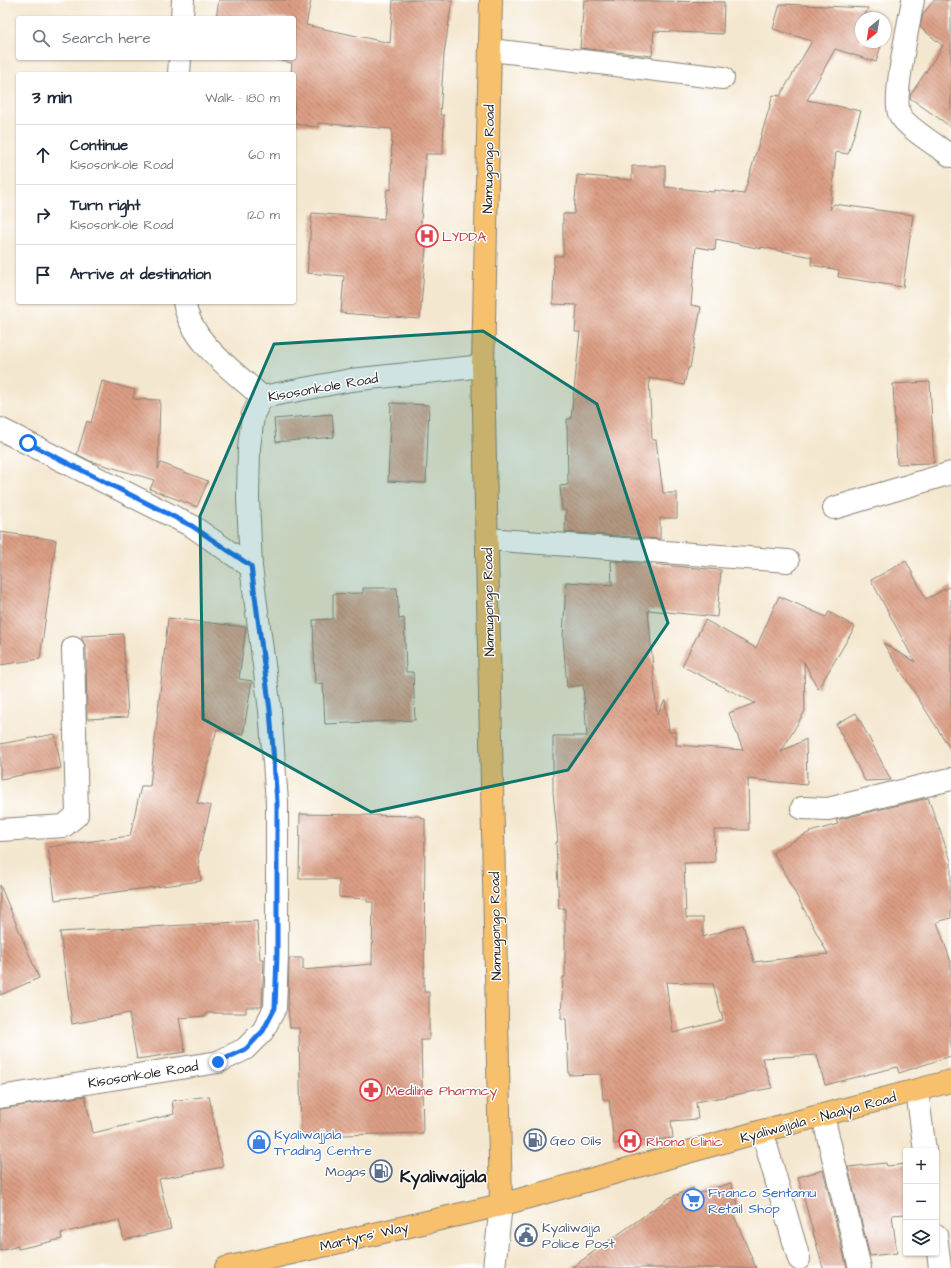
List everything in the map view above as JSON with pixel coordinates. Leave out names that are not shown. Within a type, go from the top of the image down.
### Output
[{"type":"main road","name":"Namugongo Road","points":[[491,0],[483,366],[501,1205]]},
{"type":"main road","name":"Kyaliwajjala - Naalya Road","points":[[501,1205],[762,1131],[951,1081]]},
{"type":"main road","name":"Martyrs' Way","points":[[226,1268],[501,1205]]},
{"type":"street","points":[[182,16],[183,0]]},
{"type":"street","points":[[913,0],[898,93],[899,114],[911,127],[951,156]]},
{"type":"street","points":[[491,50],[723,78]]},
{"type":"street","points":[[179,72],[180,60]]},
{"type":"street","points":[[184,304],[186,316],[204,344],[262,397]]},
{"type":"street","name":"Kisosonkole Road","points":[[0,1097],[218,1062],[246,1049],[263,1031],[275,1008],[277,955],[277,802],[270,710],[251,566],[248,498],[249,448],[253,415],[262,397],[351,380],[483,366]]},
{"type":"street","points":[[0,429],[192,526],[251,566]]},
{"type":"street","points":[[834,508],[951,473]]},
{"type":"street","points":[[487,539],[788,561]]},
{"type":"street","points":[[0,830],[64,826],[77,815],[73,648]]},
{"type":"street","points":[[802,808],[828,809],[951,779]]},
{"type":"street","points":[[917,1091],[925,1148]]},
{"type":"street","points":[[823,1116],[860,1268]]},
{"type":"street","points":[[762,1131],[799,1259]]},
{"type":"street","points":[[494,1268],[501,1205]]},
{"type":"street","points":[[939,1256],[940,1268]]},
{"type":"highlighted area","points":[[483,331],[597,404],[668,623],[568,770],[371,812],[203,719],[200,516],[274,344]]},
{"type":"building","points":[[219,0],[311,0],[306,25],[390,43],[393,0],[452,0],[444,54],[440,115],[444,115],[443,154],[426,154],[420,234],[427,234],[420,319],[341,313],[344,276],[307,273],[312,213],[384,219],[387,189],[391,190],[392,129],[318,123],[318,127],[296,124],[296,72],[291,72],[292,63],[278,60],[296,60],[296,16],[216,16]]},
{"type":"building","points":[[584,0],[724,2],[723,34],[654,31],[652,56],[580,48]]},
{"type":"building","points":[[934,0],[951,0],[951,127],[910,98],[911,94],[943,46],[920,27],[923,14]]},
{"type":"building","points":[[780,4],[868,8],[866,12],[855,12],[855,48],[880,48],[876,62],[835,49],[807,100],[861,111],[848,154],[836,152],[830,210],[834,204],[913,215],[903,287],[838,277],[839,270],[811,265],[812,257],[761,247],[761,249],[716,239],[715,250],[696,247],[691,305],[701,307],[690,368],[688,368],[684,385],[649,378],[652,440],[656,440],[663,493],[677,493],[677,518],[660,518],[660,539],[565,532],[566,510],[562,510],[560,486],[568,485],[567,419],[571,419],[580,332],[575,332],[577,305],[553,304],[554,256],[563,256],[563,214],[574,214],[577,175],[632,180],[632,166],[665,166],[665,187],[714,192],[714,190],[744,194],[773,95],[780,96],[812,41],[773,29]]},
{"type":"building","points":[[102,381],[135,390],[133,399],[160,400],[158,469],[161,463],[208,481],[197,507],[150,489],[154,480],[90,461],[77,454],[87,421],[91,423]]},
{"type":"building","points":[[930,382],[934,463],[897,464],[893,384]]},
{"type":"building","points":[[391,403],[429,405],[426,483],[388,481]]},
{"type":"building","points":[[332,414],[334,437],[276,442],[274,419]]},
{"type":"building","points":[[0,532],[56,540],[40,659],[0,665]]},
{"type":"building","points":[[611,561],[721,570],[717,617],[648,610],[657,715],[665,700],[669,732],[676,732],[676,745],[743,750],[729,713],[755,703],[682,666],[705,620],[756,648],[779,596],[826,617],[829,612],[855,627],[818,689],[804,662],[805,711],[781,752],[806,739],[807,785],[748,779],[749,830],[714,830],[715,862],[684,863],[686,918],[703,918],[703,937],[743,925],[754,962],[828,954],[773,852],[810,832],[838,824],[836,820],[928,798],[951,861],[951,918],[937,922],[951,962],[951,1056],[899,1073],[897,1067],[825,1085],[817,1055],[762,1058],[772,1088],[696,1102],[698,1119],[671,1121],[673,1138],[614,1144],[609,1099],[603,1099],[601,1074],[569,1075],[566,1019],[561,1018],[563,977],[565,977],[565,908],[559,909],[556,842],[558,842],[553,792],[553,736],[587,736],[583,685],[567,687],[563,637],[566,582],[612,585]],"holes":[[[666,982],[713,984],[723,1020],[673,1033]]]},
{"type":"building","points":[[906,561],[926,599],[951,586],[951,750],[883,643],[915,662],[871,580]]},
{"type":"building","points":[[363,588],[397,588],[399,619],[404,618],[406,672],[413,672],[415,720],[325,724],[323,683],[315,684],[313,620],[333,619],[333,594],[363,593]]},
{"type":"building","points":[[168,618],[246,627],[239,679],[252,681],[243,735],[217,729],[197,803],[211,806],[198,858],[201,881],[55,900],[48,847],[130,836],[141,786],[150,786]]},
{"type":"building","points":[[123,634],[128,717],[87,719],[86,648],[81,636]]},
{"type":"building","points":[[856,713],[891,780],[865,781],[836,724]]},
{"type":"building","points":[[55,734],[61,768],[0,779],[0,744]]},
{"type":"building","points":[[300,814],[420,816],[421,818],[425,819],[424,992],[429,992],[429,1040],[421,1040],[423,1133],[301,1136],[299,1028],[290,1028],[288,1006],[289,958],[303,958],[303,970],[372,964],[373,902],[367,902],[367,899],[339,897],[339,879],[299,879]]},
{"type":"building","points":[[0,885],[39,978],[0,995]]},
{"type":"building","points":[[257,921],[260,959],[264,959],[262,1007],[246,1007],[246,1013],[206,1013],[206,1016],[179,1018],[185,1052],[137,1059],[129,1013],[72,1024],[60,932]]},
{"type":"building","points":[[85,1096],[93,1133],[174,1114],[172,1101],[209,1096],[223,1167],[159,1179],[171,1229],[124,1240],[119,1220],[61,1233],[62,1239],[18,1249],[18,1246],[0,1251],[0,1109]]},
{"type":"building","points":[[886,1163],[887,1166],[903,1164],[903,1214],[892,1215],[897,1253],[870,1256],[848,1167]]},
{"type":"building","points":[[823,1170],[847,1268],[823,1268],[798,1177]]},
{"type":"building","points":[[731,1183],[738,1204],[730,1206],[756,1268],[571,1268],[669,1198],[693,1188],[696,1194]]},
{"type":"place","name":"LYDDA","points":[[427,236]]},
{"type":"place","name":"Mediline Pharmcy","points":[[371,1090]]},
{"type":"place","name":"Geo Oils","points":[[535,1140]]},
{"type":"place","name":"Rhona Clinic","points":[[630,1141]]},
{"type":"place","name":"Kyaliwajjala Trading Centre","points":[[259,1142]]},
{"type":"place","name":"Mogas","points":[[381,1171]]},
{"type":"place","name":"Franco Sentamu Retail Shop","points":[[693,1200]]},
{"type":"place","name":"Kyaliwajja Police Post","points":[[526,1235]]},
{"type":"district","name":"Kyaliwajjala","points":[[443,1176]]},
{"type":"route","points":[[28,443],[192,526],[251,566],[270,710],[277,802],[277,955],[275,1008],[263,1031],[246,1049],[218,1062]]}]
